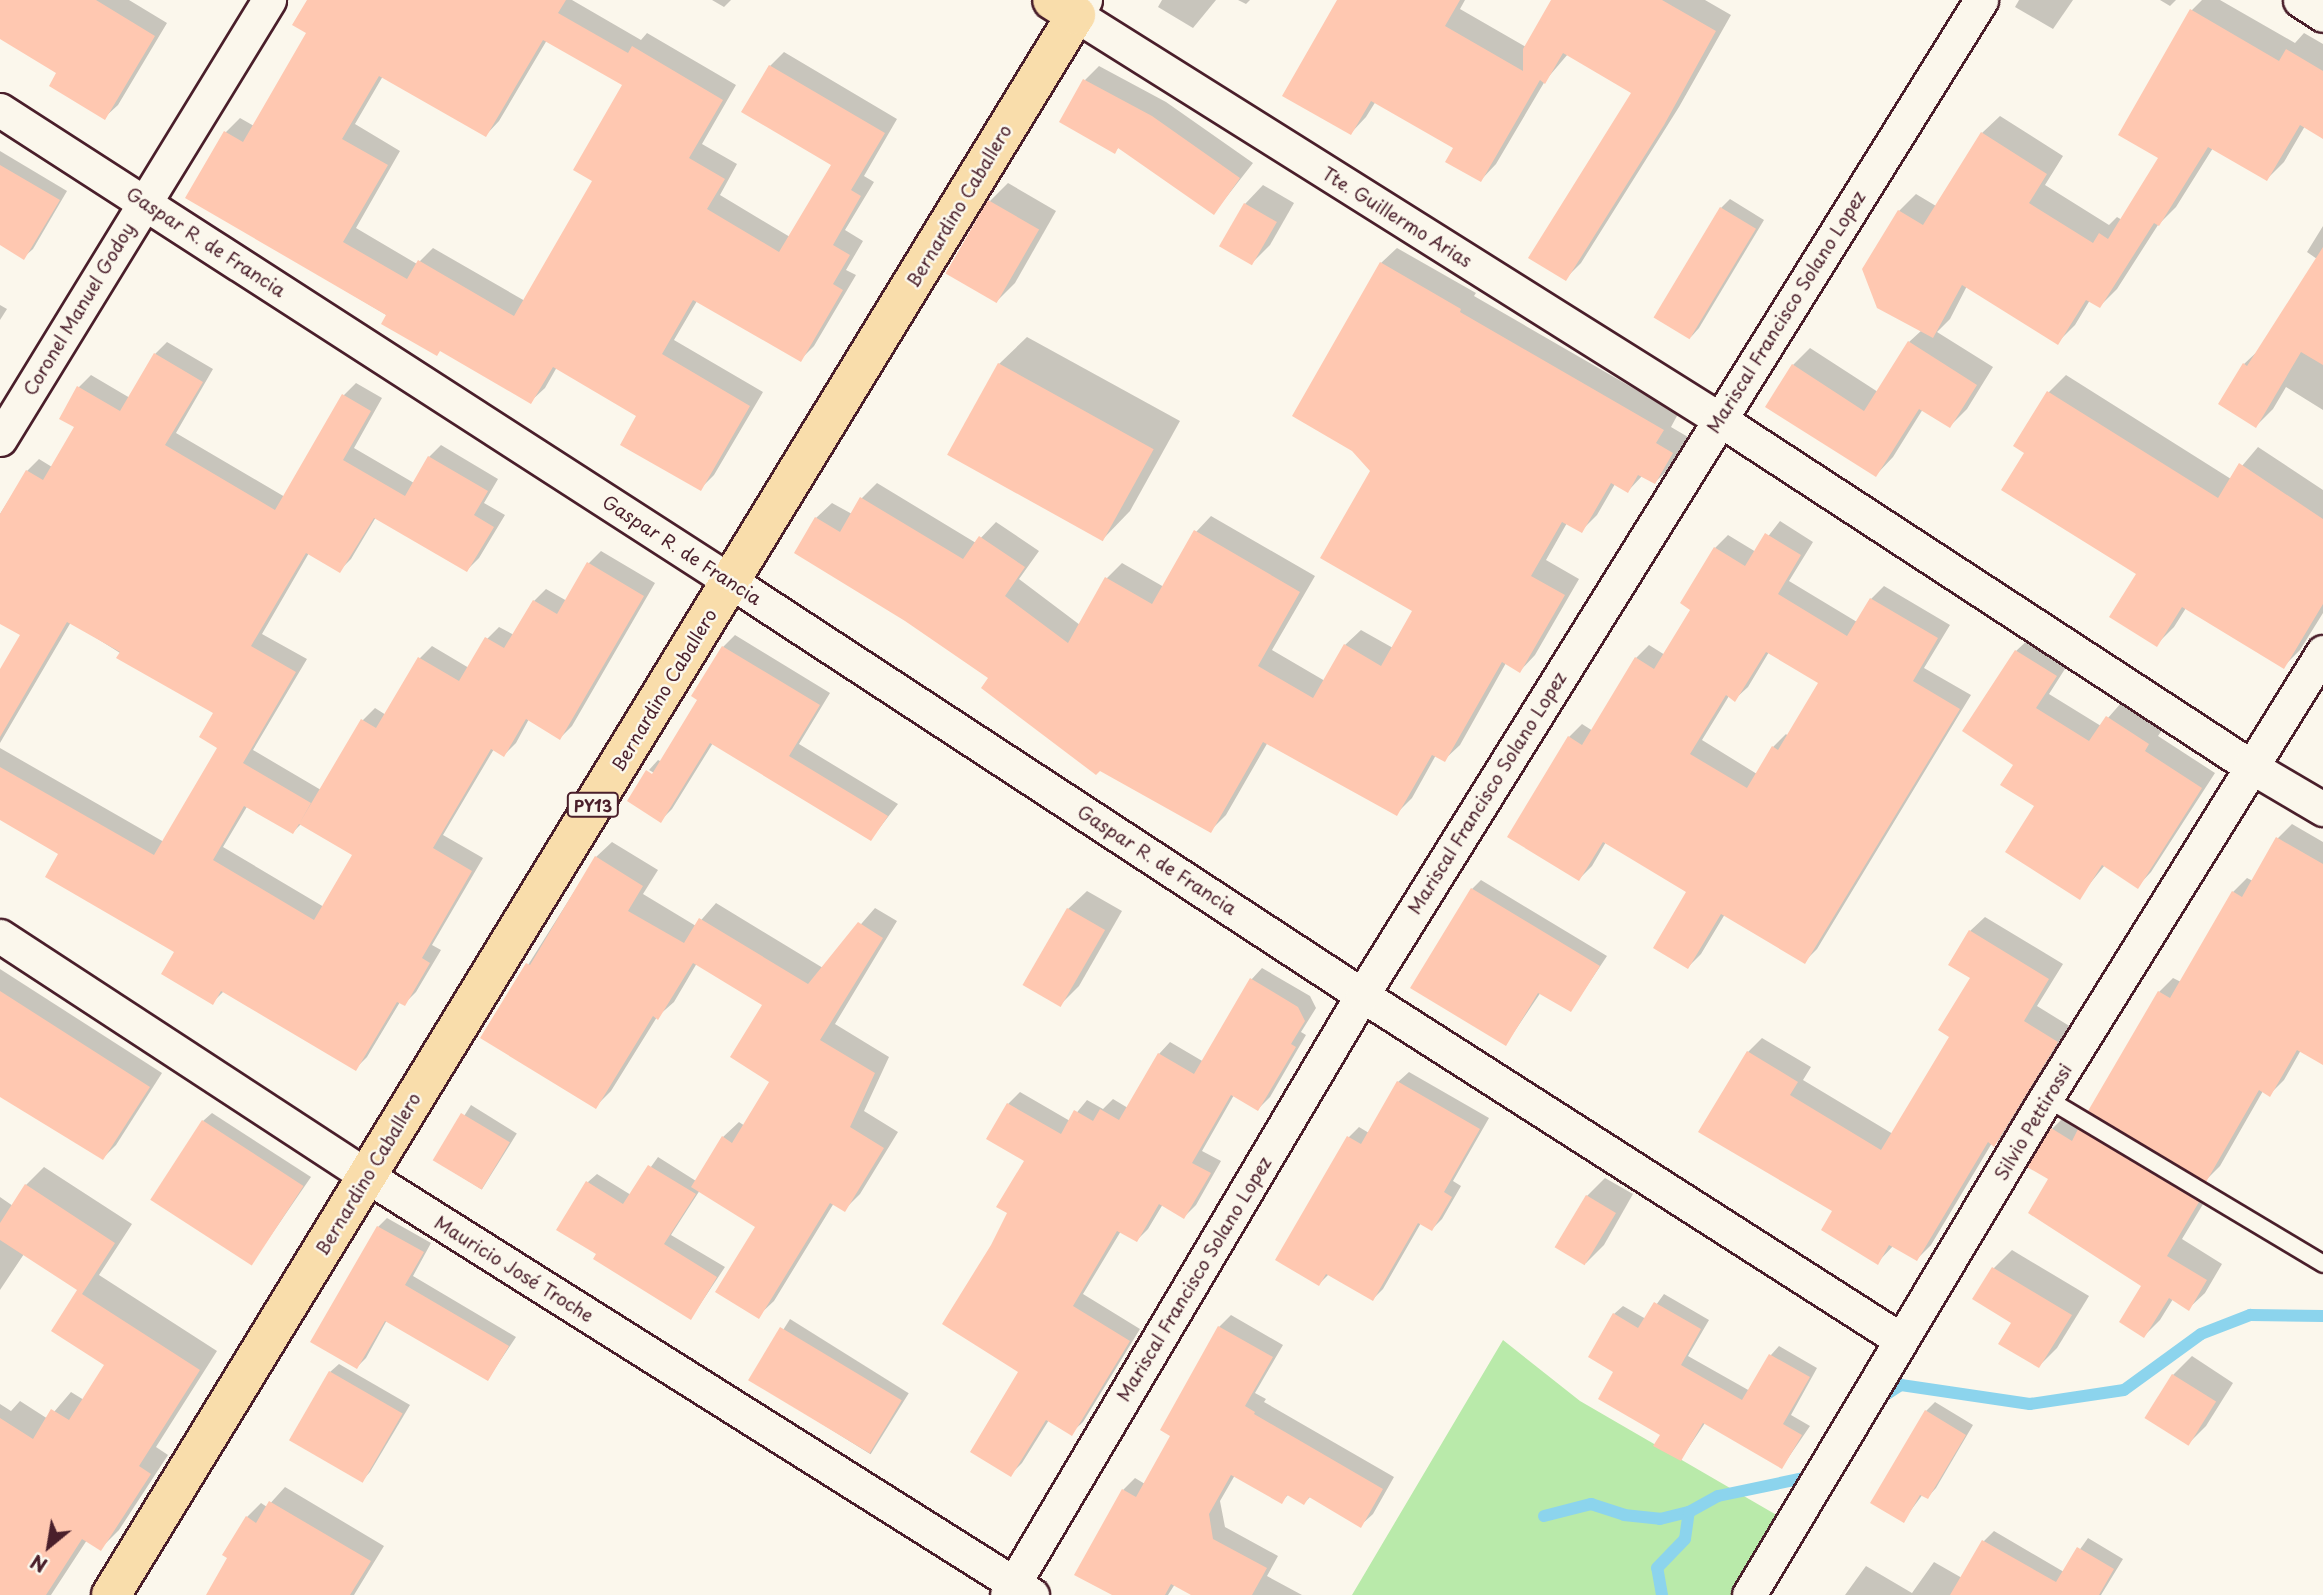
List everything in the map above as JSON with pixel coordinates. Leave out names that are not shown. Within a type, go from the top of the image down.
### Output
[{"type":"highway","name":"Bernardino Caballero","points":[[111,1595],[730,581],[1071,5]]},
{"type":"street","name":"Coronel Manuel Godoy","points":[[0,439],[269,0]]},
{"type":"street","name":"Mariscal Francisco Solano Lopez","points":[[1017,1591],[1362,995],[1981,0]]},
{"type":"street","points":[[2300,0],[2323,15]]},
{"type":"street","name":"Tte. Guillermo Arias","points":[[1071,5],[1719,419],[2250,766],[2323,809]]},
{"type":"street","name":"Gaspar R. de Francia","points":[[0,110],[730,581],[1362,995],[1901,1340]]},
{"type":"street","name":"Silvio Pettirossi","points":[[1749,1595],[2046,1098],[2323,652]]},
{"type":"street","name":"Mauricio José Troche","points":[[0,936],[367,1176],[1017,1591]]},
{"type":"lane","points":[[2046,1098],[2323,1264]]},
{"type":"green space","points":[[1503,1340],[1580,1401],[1780,1517],[1733,1595],[1352,1595]]},
{"type":"building","points":[[0,0],[96,0],[155,36],[105,120],[49,86],[56,73],[0,39]]},
{"type":"building","points":[[307,0],[566,0],[558,13],[628,53],[632,46],[723,100],[689,158],[725,179],[707,209],[779,252],[831,165],[741,112],[769,65],[885,133],[851,190],[861,196],[833,245],[850,255],[833,284],[843,290],[801,362],[693,300],[662,354],[750,406],[701,491],[620,445],[636,416],[553,367],[531,404],[440,351],[437,356],[381,324],[386,315],[185,198],[224,131],[243,142],[306,33],[292,25]],"holes":[[[543,40],[622,85],[573,170],[592,181],[514,316],[418,260],[407,279],[343,242],[388,165],[342,139],[379,76],[486,137]]]},
{"type":"building","points":[[1337,0],[1460,0],[1445,26],[1523,71],[1523,49],[1551,0],[1662,0],[1716,31],[1664,125],[1566,281],[1528,258],[1631,93],[1563,53],[1545,84],[1540,80],[1481,182],[1445,162],[1453,148],[1371,101],[1351,135],[1282,96]]},
{"type":"building","points":[[2190,9],[2279,61],[2286,49],[2323,71],[2323,139],[2300,125],[2267,181],[2208,147],[2159,226],[2154,223],[2100,308],[2086,300],[2058,345],[1962,285],[1933,338],[1877,308],[1862,269],[1898,210],[1923,225],[1981,132],[2047,174],[2029,203],[2093,243],[2099,233],[2108,239],[2158,158],[2118,135]]},
{"type":"building","points":[[1083,79],[1152,116],[1240,178],[1214,215],[1118,148],[1115,154],[1059,122]]},
{"type":"building","points":[[0,165],[60,200],[24,260],[0,245]]},
{"type":"building","points":[[988,200],[1039,229],[997,303],[946,274]]},
{"type":"building","points":[[1244,203],[1277,222],[1252,265],[1219,246]]},
{"type":"building","points":[[1720,207],[1756,229],[1690,339],[1654,318]]},
{"type":"building","points":[[2323,247],[2323,365],[2301,352],[2256,428],[2218,404],[2243,363],[2247,366]]},
{"type":"building","points":[[1380,262],[1461,309],[1460,312],[1664,430],[1656,443],[1673,453],[1655,484],[1638,475],[1628,493],[1611,483],[1582,533],[1562,522],[1531,576],[1565,595],[1520,673],[1502,662],[1445,762],[1432,755],[1397,816],[1263,742],[1211,833],[1100,771],[1096,775],[981,688],[988,678],[905,621],[794,553],[815,517],[840,532],[860,497],[963,559],[979,536],[1025,567],[1005,596],[1068,643],[1105,577],[1152,604],[1194,530],[1300,592],[1258,666],[1313,698],[1344,644],[1381,666],[1412,611],[1320,558],[1370,471],[1352,451],[1292,416]]},
{"type":"building","points":[[1908,341],[1977,385],[1950,428],[1919,409],[1876,477],[1765,407],[1792,364],[1864,411]]},
{"type":"building","points":[[154,353],[203,382],[165,445],[275,510],[342,394],[371,411],[343,460],[405,496],[428,456],[488,491],[474,515],[494,527],[467,572],[374,518],[340,573],[306,553],[251,646],[296,672],[243,763],[311,803],[299,824],[361,719],[376,728],[418,657],[459,681],[485,637],[504,648],[533,600],[557,614],[587,562],[644,596],[560,740],[526,719],[504,757],[491,749],[433,848],[472,871],[422,958],[430,963],[405,1006],[397,1002],[356,1071],[221,991],[213,1005],[161,974],[174,952],[45,877],[58,854],[0,820],[0,767],[154,855],[217,748],[199,737],[213,713],[116,658],[120,652],[67,622],[0,737],[0,669],[20,635],[0,624],[0,514],[26,470],[43,480],[74,427],[59,419],[77,386],[120,411]],"holes":[[[244,806],[293,834],[299,824],[352,855],[314,920],[213,860]]]},
{"type":"building","points":[[998,363],[1154,449],[1103,541],[947,455]]},
{"type":"building","points":[[2047,391],[2218,498],[2239,463],[2323,519],[2323,604],[2284,669],[2182,607],[2157,647],[2109,617],[2136,574],[2001,490],[2024,453],[2013,446]]},
{"type":"building","points":[[1765,533],[1801,555],[1778,594],[1847,636],[1870,598],[1938,638],[1913,681],[1960,709],[1805,964],[1721,914],[1688,969],[1653,948],[1686,892],[1603,842],[1579,881],[1507,837],[1568,736],[1582,745],[1635,657],[1654,669],[1690,610],[1680,603],[1714,547],[1745,566]],"holes":[[[1766,652],[1818,683],[1778,750],[1772,746],[1747,788],[1690,754],[1726,695],[1735,702]]]},
{"type":"building","points":[[722,646],[820,705],[789,756],[888,816],[871,841],[710,743],[661,823],[627,801],[646,770],[652,774],[697,700],[691,696]]},
{"type":"building","points":[[2015,650],[2057,676],[2036,708],[2089,741],[2106,716],[2149,744],[2145,751],[2202,788],[2138,889],[2102,865],[2080,900],[2005,852],[2034,806],[2000,785],[2013,765],[1962,731]]},
{"type":"building","points":[[2276,837],[2323,864],[2323,1065],[2297,1050],[2270,1097],[2259,1090],[2206,1182],[2088,1111],[2158,991],[2170,998],[2232,891],[2242,897]]},
{"type":"building","points":[[595,856],[643,886],[628,911],[684,943],[699,918],[808,984],[858,922],[883,938],[820,1040],[875,1073],[850,1127],[884,1148],[845,1212],[830,1203],[759,1319],[715,1292],[755,1227],[691,1187],[722,1136],[732,1143],[769,1082],[730,1057],[762,1005],[693,963],[658,1020],[653,1016],[596,1109],[480,1038],[526,963],[530,965]]},
{"type":"building","points":[[1471,888],[1600,966],[1571,1012],[1538,993],[1506,1046],[1410,988]]},
{"type":"building","points":[[1067,908],[1105,930],[1061,1007],[1022,985]]},
{"type":"building","points":[[1969,930],[2049,979],[2024,1021],[2058,1042],[1994,1147],[1988,1142],[1917,1261],[1889,1245],[1878,1265],[1821,1230],[1832,1211],[1698,1132],[1747,1051],[1798,1082],[1790,1095],[1881,1150],[1949,1037],[1938,1030],[1970,978],[1948,965]]},
{"type":"building","points":[[1250,978],[1298,1007],[1305,1021],[1291,1044],[1296,1047],[1258,1111],[1231,1095],[1192,1163],[1211,1173],[1184,1219],[1159,1204],[1137,1242],[1117,1231],[1073,1306],[1130,1341],[1072,1436],[1046,1420],[1011,1477],[970,1452],[1018,1372],[942,1324],[991,1245],[1007,1213],[996,1207],[1024,1161],[986,1139],[1007,1103],[1061,1134],[1074,1110],[1093,1121],[1100,1109],[1119,1120],[1158,1053],[1194,1074]]},
{"type":"building","points":[[0,991],[150,1087],[103,1160],[0,1097]]},
{"type":"building","points":[[1397,1081],[1480,1129],[1444,1192],[1452,1197],[1432,1231],[1418,1223],[1373,1301],[1326,1274],[1319,1286],[1275,1260],[1347,1136],[1361,1144]]},
{"type":"building","points":[[461,1113],[510,1142],[482,1190],[433,1160]]},
{"type":"building","points":[[202,1120],[303,1186],[252,1266],[150,1200]]},
{"type":"building","points":[[2051,1128],[2072,1141],[2078,1129],[2199,1202],[2167,1256],[2207,1280],[2189,1311],[2169,1298],[2144,1338],[2119,1322],[2141,1286],[2028,1213],[2048,1179],[2027,1167]]},
{"type":"building","points":[[648,1165],[696,1194],[664,1244],[717,1277],[691,1320],[593,1259],[596,1254],[556,1230],[586,1181],[623,1204]]},
{"type":"building","points":[[25,1184],[115,1243],[82,1294],[200,1370],[139,1466],[151,1474],[101,1551],[82,1539],[46,1595],[0,1595],[0,1418],[33,1439],[51,1409],[69,1420],[104,1365],[51,1331],[77,1290],[0,1240],[0,1223]]},
{"type":"building","points":[[1586,1195],[1616,1213],[1585,1265],[1555,1247]]},
{"type":"building","points":[[377,1226],[424,1252],[405,1285],[509,1346],[488,1381],[385,1321],[357,1369],[310,1342]]},
{"type":"building","points":[[1992,1267],[2072,1315],[2039,1368],[1998,1344],[2011,1323],[1972,1299]]},
{"type":"building","points":[[1654,1302],[1701,1329],[1681,1365],[1742,1400],[1769,1354],[1810,1377],[1783,1424],[1802,1435],[1782,1469],[1703,1423],[1681,1461],[1653,1446],[1660,1435],[1598,1399],[1613,1372],[1588,1357],[1613,1313],[1638,1328]]},
{"type":"building","points":[[1218,1326],[1273,1357],[1245,1406],[1255,1412],[1254,1414],[1383,1489],[1361,1528],[1309,1497],[1304,1505],[1287,1495],[1282,1504],[1231,1475],[1209,1514],[1213,1539],[1267,1568],[1252,1595],[1191,1595],[1171,1584],[1165,1595],[1112,1595],[1074,1575],[1122,1489],[1136,1497],[1170,1436],[1160,1430]]},
{"type":"building","points":[[780,1327],[902,1400],[870,1453],[748,1380]]},
{"type":"building","points":[[329,1371],[403,1414],[363,1483],[289,1440]]},
{"type":"building","points":[[2172,1374],[2216,1402],[2189,1446],[2144,1418]]},
{"type":"building","points":[[1925,1410],[1966,1435],[1928,1499],[1920,1495],[1904,1523],[1870,1503]]},
{"type":"building","points":[[269,1501],[371,1561],[350,1595],[206,1595],[227,1558],[222,1555],[246,1516],[256,1523]]},
{"type":"building","points":[[1982,1540],[2056,1582],[2077,1547],[2114,1569],[2099,1595],[1950,1595]]},
{"type":"waterway","points":[[1876,1401],[1901,1385],[2030,1404],[2124,1390],[2201,1334],[2250,1315],[2323,1316]]},
{"type":"waterway","points":[[1662,1595],[1657,1568],[1685,1539],[1689,1512],[1718,1496],[1809,1477],[1811,1473]]},
{"type":"waterway","points":[[1544,1516],[1591,1504],[1624,1515],[1660,1519],[1689,1512]]}]
